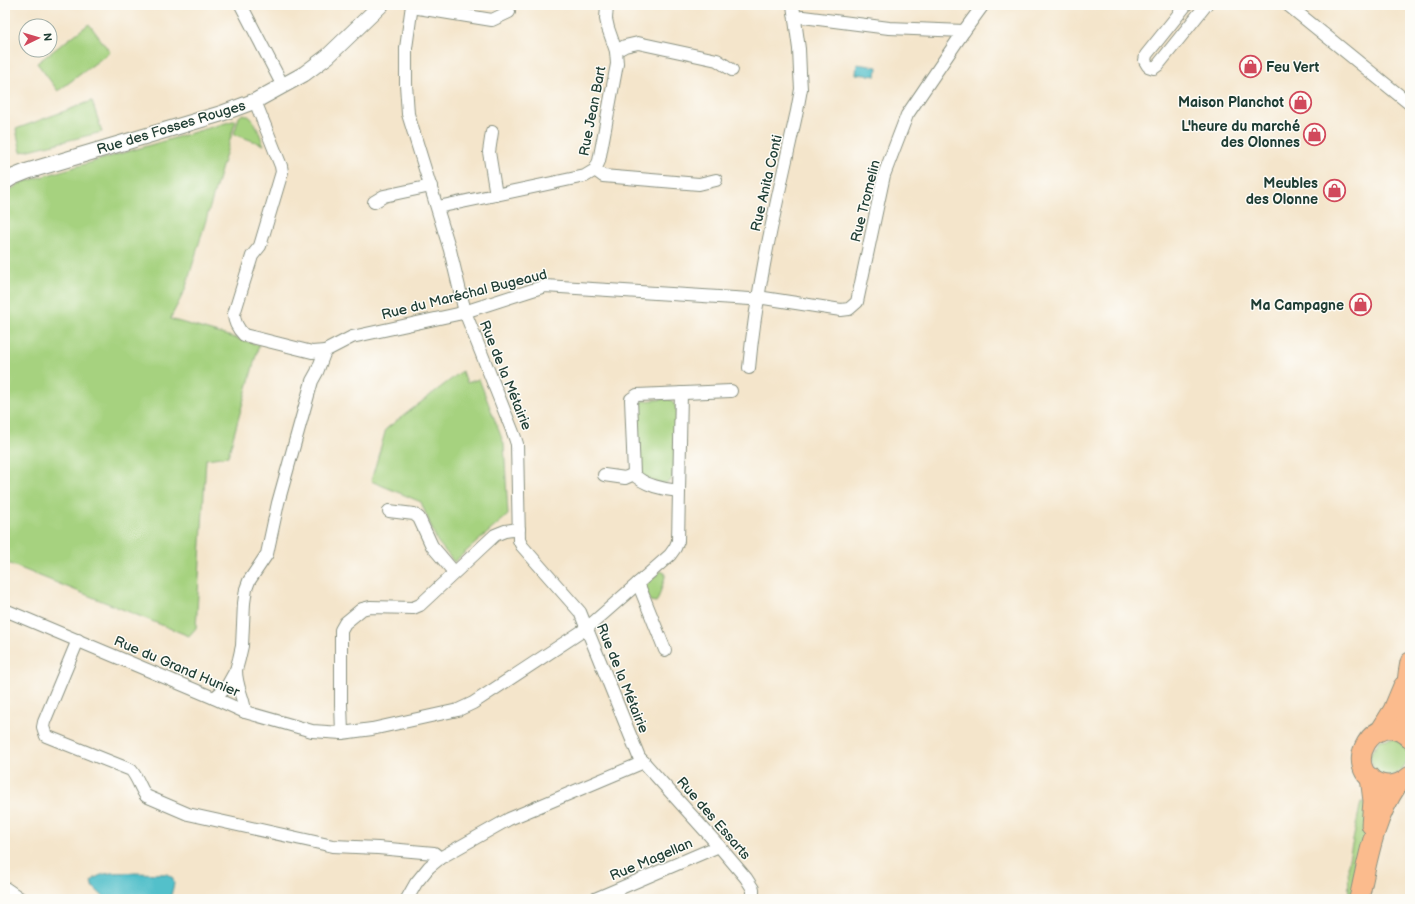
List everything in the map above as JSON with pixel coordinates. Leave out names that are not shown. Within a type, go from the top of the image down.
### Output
[{"type":"main road","points":[[1410,662],[1406,681],[1406,718],[1410,738]]},
{"type":"main road","points":[[1380,731],[1393,710],[1406,681]]},
{"type":"main road","points":[[1404,780],[1391,785],[1376,782],[1370,777],[1363,767],[1361,758],[1362,751],[1368,739],[1380,731],[1388,729],[1396,730],[1410,738]]},
{"type":"main road","points":[[1370,777],[1373,801],[1372,841]]},
{"type":"main road","points":[[1359,899],[1372,841],[1385,804],[1404,780]]},
{"type":"street","points":[[241,5],[283,86]]},
{"type":"street","name":"Rue des Fosses Rouges","points":[[5,182],[28,170],[220,114],[255,100],[304,74],[328,56],[381,5]]},
{"type":"street","name":"Rue Jean Bart","points":[[438,208],[585,176],[595,170],[599,161],[617,64],[616,51],[606,19],[607,5]]},
{"type":"street","name":"Rue Anita Conti","points":[[749,368],[753,325],[766,249],[801,89],[796,18],[792,5]]},
{"type":"street","name":"Rue Tromelin","points":[[757,299],[764,298],[841,310],[850,309],[857,302],[884,175],[907,115],[964,30],[983,5]]},
{"type":"street","points":[[1186,5],[1146,55],[1145,60],[1148,66],[1154,68],[1158,65],[1206,5]]},
{"type":"street","points":[[1288,5],[1410,104]]},
{"type":"street","points":[[412,6],[492,20],[509,12]]},
{"type":"street","name":"Rue de la Métairie","points":[[412,6],[406,48],[406,104],[408,114],[438,208],[465,312],[517,444],[519,540],[522,546],[580,612],[638,757],[644,762]]},
{"type":"street","points":[[796,18],[803,17],[889,28],[964,30]]},
{"type":"street","points":[[616,51],[625,46],[638,43],[716,60],[732,70]]},
{"type":"street","points":[[214,698],[226,688],[236,670],[241,652],[246,589],[249,581],[268,554],[278,503],[308,392],[324,351],[312,352],[244,335],[234,320],[234,314],[252,256],[260,246],[282,172],[255,100]]},
{"type":"street","points":[[492,132],[489,152],[496,195]]},
{"type":"street","points":[[595,170],[603,176],[684,183],[699,184],[716,180]]},
{"type":"street","points":[[374,202],[384,196],[431,186]]},
{"type":"street","name":"Rue du Maréchal Bugeaud","points":[[324,351],[352,337],[465,312],[545,286],[757,299]]},
{"type":"street","points":[[679,491],[666,490],[638,479],[634,474],[631,399],[638,395],[730,391]]},
{"type":"street","name":"Rue du Grand Hunier","points":[[5,610],[245,712],[312,732],[342,733],[372,729],[458,710],[473,703],[587,628],[670,555],[675,548],[678,541],[681,392]]},
{"type":"street","points":[[604,475],[625,478],[634,474]]},
{"type":"street","points":[[389,511],[414,514],[419,518],[432,546],[454,572]]},
{"type":"street","points":[[342,733],[342,630],[345,623],[362,609],[370,607],[413,608],[420,605],[495,535],[505,531],[519,529]]},
{"type":"street","points":[[638,583],[665,650]]},
{"type":"street","points":[[78,640],[44,722],[44,732],[46,736],[131,770],[135,775],[142,792],[146,796],[188,814],[333,846],[434,853],[440,858]]},
{"type":"street","points":[[236,670],[236,680],[245,704],[245,712]]},
{"type":"street","points":[[407,899],[416,883],[429,867],[440,858],[509,819],[644,762]]},
{"type":"street","name":"Rue des Essarts","points":[[644,762],[746,878],[753,889],[754,899]]},
{"type":"street","name":"Rue Magellan","points":[[595,899],[719,846]]},
{"type":"street","points":[[5,888],[21,899]]},
{"type":"green space","points":[[89,24],[110,52],[58,91],[37,63],[44,58],[58,58],[58,47]]},
{"type":"green space","points":[[92,101],[102,132],[21,152],[16,129]]},
{"type":"green space","points":[[243,114],[247,115],[254,122],[264,145],[234,134],[239,117]]},
{"type":"green space","points":[[236,120],[185,290],[170,319],[259,345],[228,456],[206,459],[196,628],[189,636],[5,562],[5,197],[7,193],[20,183]]},
{"type":"green space","points":[[462,371],[467,383],[479,379],[504,444],[508,515],[454,562],[437,541],[421,502],[371,481],[386,429]]},
{"type":"green space","points":[[671,400],[677,408],[675,471],[671,480],[668,482],[659,483],[649,480],[640,472],[637,406],[642,401]]},
{"type":"green space","points":[[661,571],[665,573],[665,577],[658,599],[656,602],[650,601],[645,587],[646,584]]},
{"type":"green space","points":[[1394,738],[1407,748],[1408,757],[1400,771],[1393,775],[1386,776],[1379,774],[1373,766],[1370,754],[1380,740]]},
{"type":"green space","points":[[1361,802],[1369,803],[1369,816],[1353,899],[1349,899],[1348,864]]},
{"type":"water","points":[[857,64],[877,67],[876,76],[856,74]]},
{"type":"water","points":[[105,874],[167,874],[173,878],[174,884],[170,899],[106,899],[93,887],[91,882],[95,878]]},
{"type":"place","name":"Feu Vert","points":[[1250,67]]},
{"type":"place","name":"Maison Planchot","points":[[1300,102]]},
{"type":"place","name":"L'heure du marché des Olonnes","points":[[1315,134]]},
{"type":"place","name":"Meubles des Olonne","points":[[1334,191]]},
{"type":"place","name":"Ma Campagne","points":[[1360,305]]}]
